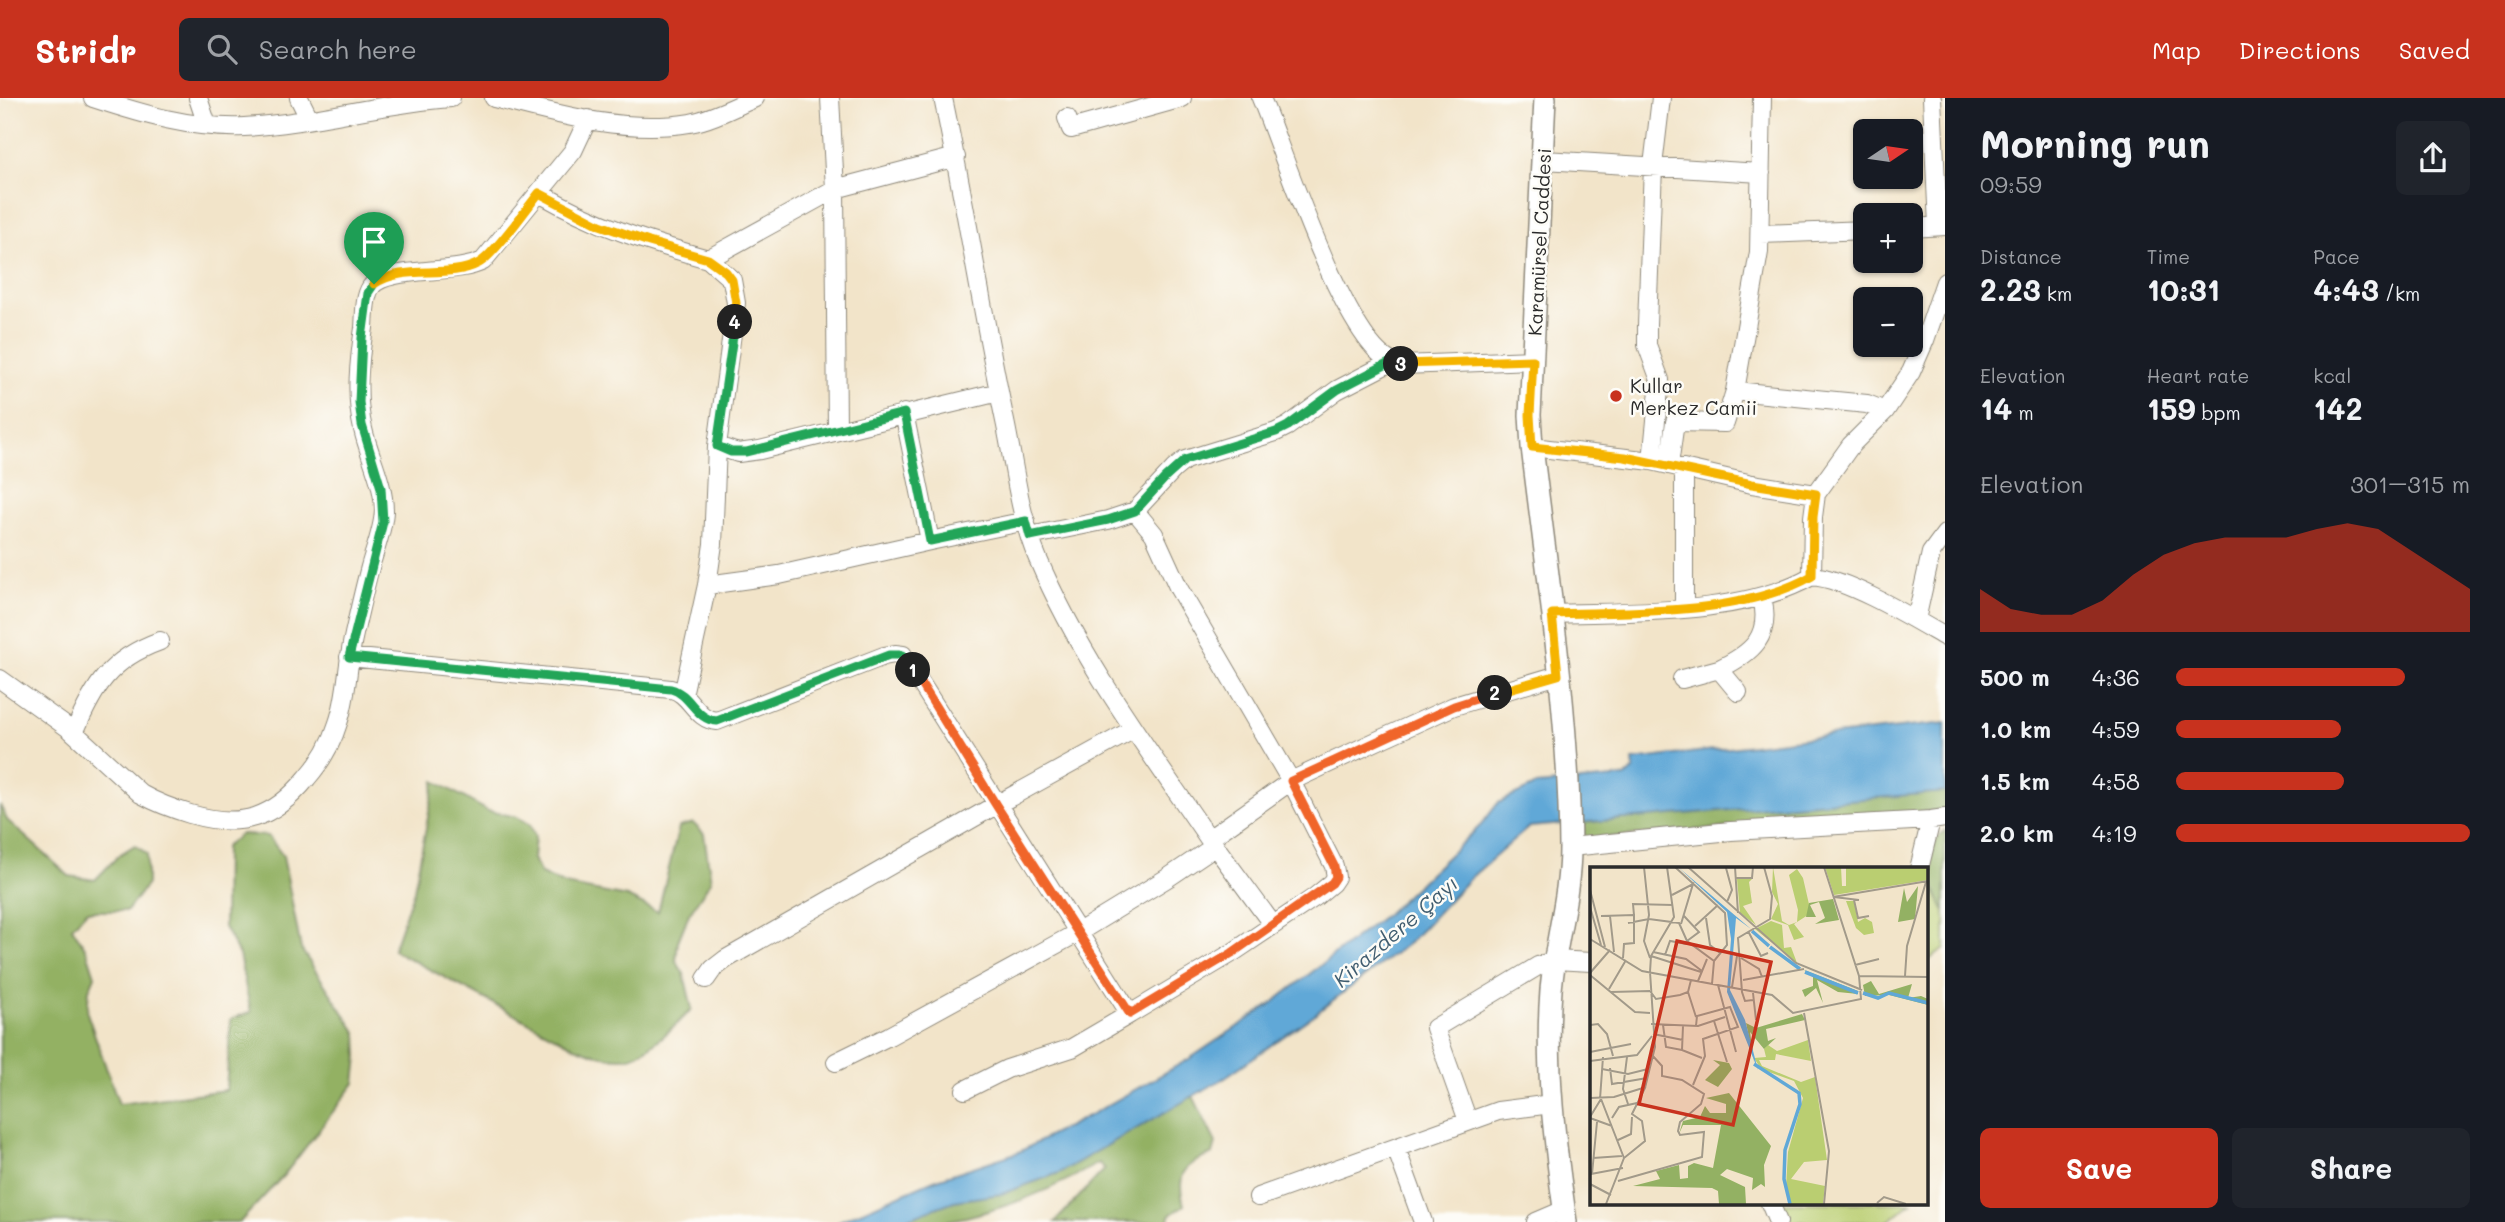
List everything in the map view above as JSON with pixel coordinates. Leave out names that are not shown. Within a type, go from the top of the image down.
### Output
[{"type":"main road","name":"Karamürsel Caddesi","points":[[1545,98],[1530,415],[1566,760],[1570,846],[1569,881],[1555,960],[1550,1016],[1551,1104],[1565,1216]]},
{"type":"street","points":[[93,98],[154,117],[244,127],[418,99],[451,98]]},
{"type":"street","points":[[198,98],[207,125]]},
{"type":"street","points":[[299,98],[309,118]]},
{"type":"street","points":[[494,98],[564,116],[650,125],[691,123],[755,98]]},
{"type":"street","points":[[830,98],[835,189],[837,430]]},
{"type":"street","points":[[943,98],[999,392],[1037,558],[1081,644],[1134,729],[1273,925]]},
{"type":"street","points":[[1067,118],[1071,129],[1182,98]]},
{"type":"street","points":[[1261,98],[1315,240],[1365,335],[1380,353],[1391,362],[1403,365],[1533,360]]},
{"type":"street","points":[[1661,98],[1653,166],[1647,345],[1660,380],[1684,608]]},
{"type":"street","points":[[1668,465],[1675,422],[1726,423],[1735,391],[1760,234],[1762,98]]},
{"type":"street","points":[[1923,227],[1942,226],[1932,98]]},
{"type":"street","points":[[0,679],[74,733],[141,794],[153,801],[183,812],[229,822],[269,813],[293,794],[324,756],[338,725],[349,657],[383,522],[381,488],[362,425],[359,402],[360,363],[368,293],[374,284],[386,277],[463,268],[483,261],[573,151],[588,119]]},
{"type":"street","points":[[708,259],[835,189],[956,157]]},
{"type":"street","points":[[1544,160],[1761,173]]},
{"type":"street","points":[[539,193],[600,225],[708,259],[732,280],[736,303],[717,446],[713,544],[707,585],[683,695]]},
{"type":"street","points":[[1760,234],[1853,230]]},
{"type":"street","points":[[1812,576],[1816,494],[1851,444],[1885,411],[1911,372],[1945,282]]},
{"type":"street","points":[[707,585],[769,577],[930,541],[1108,520],[1135,511],[1185,460],[1276,432],[1337,390],[1391,362]]},
{"type":"street","points":[[1735,391],[1867,404],[1885,411]]},
{"type":"street","points":[[717,446],[731,452],[746,452],[999,392]]},
{"type":"street","points":[[904,413],[930,541]]},
{"type":"street","points":[[1532,447],[1668,465],[1752,484],[1816,494]]},
{"type":"street","points":[[965,1090],[1007,1069],[1072,1048],[1232,953],[1315,897],[1336,877],[1334,866],[1291,781],[1179,589],[1154,534],[1135,511]]},
{"type":"street","points":[[1916,620],[1931,553],[1945,534]]},
{"type":"street","points":[[1552,614],[1684,608],[1762,597],[1792,588],[1812,576],[1844,584],[1945,636]]},
{"type":"street","points":[[1682,679],[1719,669],[1743,655],[1759,639],[1766,620],[1762,597]]},
{"type":"street","points":[[74,733],[87,703],[105,675],[137,650],[160,641]]},
{"type":"street","points":[[349,657],[671,689],[683,695],[702,717],[717,721],[884,656],[902,655],[1130,1014]]},
{"type":"street","points":[[1719,669],[1738,692]]},
{"type":"street","points":[[836,1062],[1077,933],[1169,877],[1291,781],[1454,706],[1558,675]]},
{"type":"street","points":[[706,979],[713,969],[726,960],[1134,729]]},
{"type":"street","points":[[1570,846],[1731,831],[1938,819],[1920,867]]},
{"type":"street","points":[[1468,1121],[1435,1028],[1525,972],[1555,960],[1590,962]]},
{"type":"street","points":[[1258,1197],[1498,1111],[1551,1104]]},
{"type":"street","points":[[1396,1147],[1423,1222]]},
{"type":"street","points":[[1770,1204],[1778,1222]]},
{"type":"street","points":[[1536,1222],[1565,1216]]},
{"type":"green space","points":[[435,781],[488,811],[517,817],[530,825],[535,836],[533,859],[541,874],[565,885],[627,897],[658,912],[679,827],[693,823],[704,834],[711,881],[689,914],[678,941],[676,961],[684,974],[692,1009],[654,1043],[637,1054],[623,1058],[609,1057],[575,1047],[393,950],[414,890]]},
{"type":"green space","points":[[1945,792],[1945,810],[1584,839],[1582,823],[1700,811]]},
{"type":"green space","points":[[0,805],[7,820],[69,876],[95,880],[119,855],[135,845],[147,854],[147,884],[127,911],[87,911],[72,927],[87,951],[95,976],[89,990],[87,1013],[119,1104],[226,1090],[231,1019],[251,1012],[239,955],[224,927],[225,847],[241,834],[268,836],[283,856],[301,949],[357,1033],[355,1083],[284,1175],[240,1222],[0,1222]]},
{"type":"green space","points":[[1945,830],[1945,911],[1933,881],[1931,859],[1933,848]]},
{"type":"green space","points":[[1930,869],[1935,892],[1945,911],[1945,949],[1927,961]]},
{"type":"green space","points":[[1193,1096],[1216,1143],[1213,1154],[1195,1162],[1184,1172],[1181,1186],[1184,1205],[1170,1215],[1169,1222],[1055,1222],[1105,1169],[1099,1163],[1042,1192],[984,1213],[942,1222],[898,1222],[954,1201],[1001,1194],[1059,1173]]},
{"type":"green space","points":[[1776,1204],[1910,1204],[1887,1222],[1784,1222]]},
{"type":"water","name":"Kirazdere Çayı","points":[[1945,723],[1945,792],[1529,827],[1468,880],[1410,942],[1307,1020],[1221,1080],[1059,1173],[1001,1194],[954,1201],[898,1222],[837,1222],[934,1180],[1019,1152],[1189,1059],[1270,1005],[1390,911],[1481,825],[1498,803],[1537,785],[1625,777],[1634,769],[1633,760]]},
{"type":"place","name":"Kullar Merkez Camii","points":[[1616,396]]},
{"type":"route","points":[[539,193],[600,225],[708,259],[732,280],[736,303],[717,446],[738,453],[760,450],[904,413],[930,541],[1026,521],[1030,536],[1108,520],[1135,511],[1185,460],[1276,432],[1337,390],[1391,362],[1403,365],[1533,360],[1530,415],[1532,447],[1652,461],[1752,484],[1816,494],[1812,576],[1781,592],[1694,608],[1552,614],[1558,675],[1454,706],[1291,781],[1334,866],[1336,877],[1332,883],[1232,953],[1130,1014],[902,655],[884,656],[717,721],[706,720],[681,694],[671,689],[349,657],[384,509],[381,488],[362,425],[359,402],[362,338],[368,293],[374,284],[397,275],[447,271],[476,265],[489,255],[539,193]]}]
